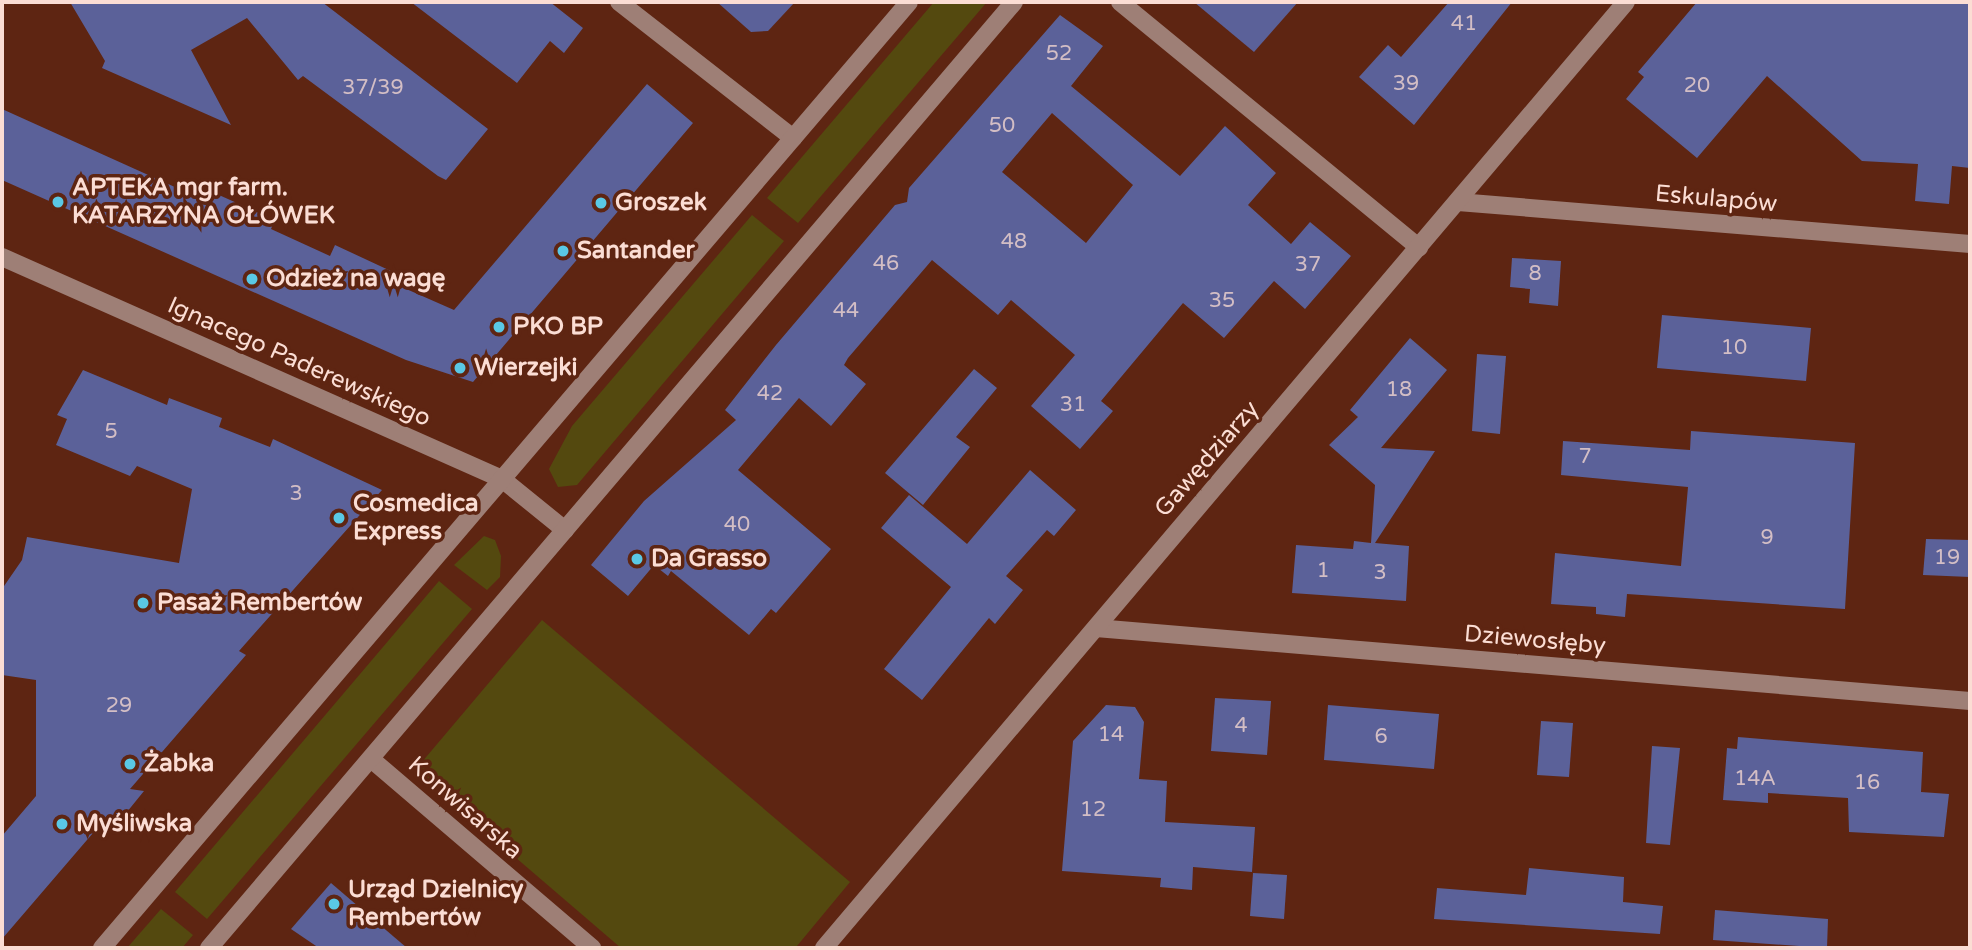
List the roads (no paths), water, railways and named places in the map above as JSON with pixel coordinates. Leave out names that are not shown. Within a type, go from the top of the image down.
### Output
[{"type":"street","points":[[619,2],[793,138]]},
{"type":"street","points":[[102,948],[909,2]]},
{"type":"street","points":[[209,948],[1014,2]]},
{"type":"street","points":[[1120,2],[1419,248]]},
{"type":"street","name":"Gawędziarzy","points":[[824,948],[1626,2]]},
{"type":"street","name":"Eskulapów","points":[[1458,202],[1970,244]]},
{"type":"street","name":"Ignacego Paderewskiego","points":[[2,257],[502,479],[565,530]]},
{"type":"street","name":"Dziewosłęby","points":[[1096,628],[1970,701]]},
{"type":"street","name":"Konwisarska","points":[[371,759],[592,948]]},
{"type":"place","name":"APTEKA mgr farm. KATARZYNA OŁÓWEK","points":[[58,202]]},
{"type":"place","name":"Groszek","points":[[601,203]]},
{"type":"place","name":"Santander","points":[[563,251]]},
{"type":"place","name":"Odzież na wagę","points":[[252,279]]},
{"type":"place","name":"PKO BP","points":[[499,327]]},
{"type":"place","name":"Wierzejki","points":[[460,368]]},
{"type":"place","name":"Cosmedica Express","points":[[339,518]]},
{"type":"place","name":"Da Grasso","points":[[637,559]]},
{"type":"place","name":"Pasaż Rembertów","points":[[143,603]]},
{"type":"place","name":"Żabka","points":[[130,764]]},
{"type":"place","name":"Myśliwska","points":[[62,824]]},
{"type":"place","name":"Urząd Dzielnicy Rembertów","points":[[334,904]]}]
